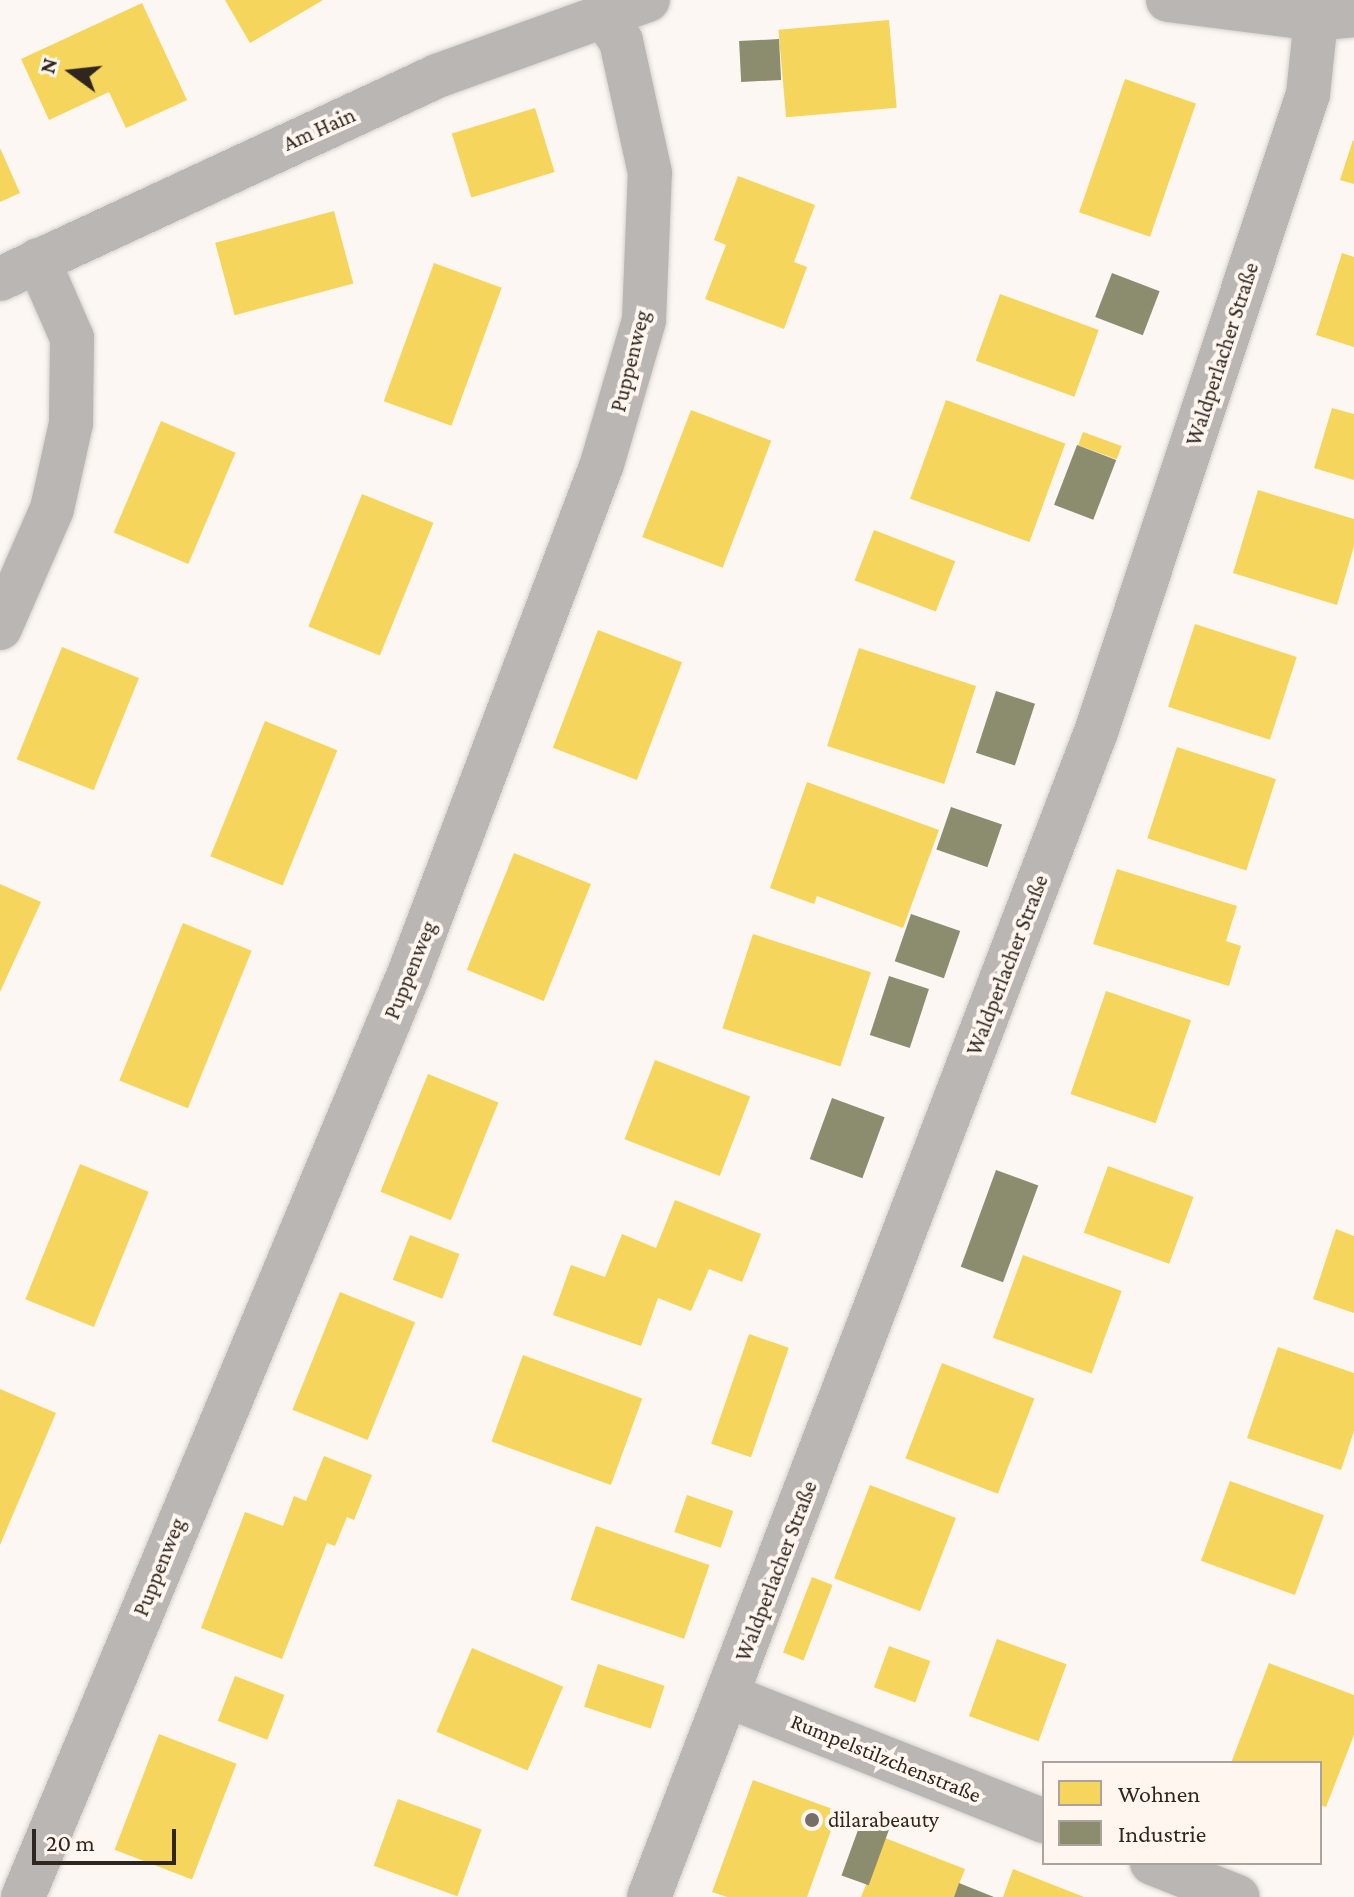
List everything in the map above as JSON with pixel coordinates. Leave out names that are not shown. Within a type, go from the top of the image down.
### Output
[{"type":"street","name":"Am Hain","points":[[19,270],[437,76],[648,0]]},
{"type":"street","points":[[1168,0],[1335,17]]},
{"type":"street","name":"Puppenweg","points":[[23,1897],[409,974],[602,464],[644,320],[650,173],[621,41],[603,15]]},
{"type":"street","name":"Waldperlacher Straße","points":[[649,1897],[1096,732],[1335,17]]},
{"type":"street","points":[[0,628],[52,509],[71,423],[72,338],[19,270]]},
{"type":"street","name":"Rumpelstilzchenstraße","points":[[728,1696],[1042,1820]]},
{"type":"street","points":[[1157,1865],[1238,1897]]},
{"type":"building: Wohnen","points":[[225,0],[323,0],[250,43]]},
{"type":"building: Wohnen","points":[[142,3],[187,100],[126,128],[109,92],[49,120],[21,59]]},
{"type":"building: Wohnen","points":[[889,20],[897,108],[786,117],[778,30]]},
{"type":"building: Wohnen","points":[[1125,79],[1196,103],[1150,237],[1079,212]]},
{"type":"building: Wohnen","points":[[535,108],[555,172],[471,198],[452,133]]},
{"type":"building: Wohnen","points":[[1354,141],[1354,184],[1340,180]]},
{"type":"building: Wohnen","points":[[0,148],[20,193],[0,202]]},
{"type":"building: Wohnen","points":[[738,176],[815,205],[794,262],[807,267],[784,329],[705,299],[726,245],[714,240]]},
{"type":"building: Wohnen","points":[[334,211],[353,283],[235,315],[215,243]]},
{"type":"building: Wohnen","points":[[1342,253],[1354,257],[1354,347],[1316,335]]},
{"type":"building: Wohnen","points":[[434,263],[502,288],[451,426],[384,401]]},
{"type":"building: Wohnen","points":[[1000,294],[1099,330],[1074,397],[976,361]]},
{"type":"building: Wohnen","points":[[946,400],[1065,443],[1029,542],[910,499]]},
{"type":"building: Wohnen","points":[[1332,408],[1354,414],[1354,480],[1314,468]]},
{"type":"building: Wohnen","points":[[691,410],[771,441],[723,568],[642,537]]},
{"type":"building: Wohnen","points":[[161,421],[236,453],[188,564],[114,532]]},
{"type":"building: Wohnen","points":[[1083,432],[1122,446],[1117,459],[1078,445]]},
{"type":"building: Wohnen","points":[[1258,490],[1354,519],[1354,546],[1337,605],[1233,573]]},
{"type":"building: Wohnen","points":[[362,494],[433,523],[380,655],[308,627]]},
{"type":"building: Wohnen","points":[[874,530],[955,561],[936,612],[855,580]]},
{"type":"building: Wohnen","points":[[1195,624],[1297,657],[1270,740],[1168,707]]},
{"type":"building: Wohnen","points":[[598,630],[682,662],[637,780],[553,748]]},
{"type":"building: Wohnen","points":[[62,647],[139,678],[94,790],[17,759]]},
{"type":"building: Wohnen","points":[[859,648],[976,686],[944,784],[827,746]]},
{"type":"building: Wohnen","points":[[265,721],[337,750],[283,886],[210,856]]},
{"type":"building: Wohnen","points":[[1177,747],[1276,779],[1246,870],[1147,838]]},
{"type":"building: Wohnen","points":[[807,782],[939,830],[903,928],[817,896],[814,904],[770,888]]},
{"type":"building: Wohnen","points":[[514,853],[591,884],[544,1001],[467,970]]},
{"type":"building: Wohnen","points":[[1117,869],[1237,906],[1226,941],[1241,946],[1229,986],[1093,944]]},
{"type":"building: Wohnen","points":[[0,884],[41,902],[0,992]]},
{"type":"building: Wohnen","points":[[183,923],[252,951],[188,1108],[119,1081]]},
{"type":"building: Wohnen","points":[[753,934],[871,972],[840,1066],[722,1028]]},
{"type":"building: Wohnen","points":[[1106,991],[1191,1020],[1156,1123],[1071,1094]]},
{"type":"building: Wohnen","points":[[655,1060],[750,1097],[720,1176],[625,1139]]},
{"type":"building: Wohnen","points":[[428,1074],[498,1102],[451,1220],[380,1192]]},
{"type":"building: Wohnen","points":[[80,1164],[149,1192],[94,1327],[25,1299]]},
{"type":"building: Wohnen","points":[[1108,1166],[1194,1197],[1169,1264],[1084,1233]]},
{"type":"building: Wohnen","points":[[675,1200],[761,1234],[742,1282],[709,1269],[691,1311],[658,1298],[641,1346],[553,1315],[571,1265],[605,1277],[622,1234],[656,1248]]},
{"type":"building: Wohnen","points":[[1336,1229],[1354,1236],[1354,1313],[1313,1299]]},
{"type":"building: Wohnen","points":[[410,1235],[459,1254],[442,1299],[393,1280]]},
{"type":"building: Wohnen","points":[[1023,1255],[1122,1291],[1092,1374],[993,1338]]},
{"type":"building: Wohnen","points":[[340,1292],[415,1322],[368,1440],[292,1410]]},
{"type":"building: Wohnen","points":[[749,1334],[789,1348],[751,1457],[711,1444]]},
{"type":"building: Wohnen","points":[[1278,1347],[1354,1373],[1354,1431],[1341,1470],[1247,1438]]},
{"type":"building: Wohnen","points":[[523,1355],[642,1398],[611,1485],[492,1441]]},
{"type":"building: Wohnen","points":[[942,1363],[1034,1398],[998,1494],[905,1458]]},
{"type":"building: Wohnen","points":[[0,1389],[56,1413],[0,1545]]},
{"type":"building: Wohnen","points":[[324,1456],[372,1475],[354,1520],[347,1517],[335,1546],[327,1543],[282,1659],[201,1628],[245,1512],[283,1526],[294,1496],[306,1501]]},
{"type":"building: Wohnen","points":[[1230,1481],[1324,1515],[1295,1595],[1201,1561]]},
{"type":"building: Wohnen","points":[[870,1485],[956,1518],[920,1611],[834,1578]]},
{"type":"building: Wohnen","points":[[687,1495],[733,1511],[721,1548],[674,1532]]},
{"type":"building: Wohnen","points":[[596,1526],[709,1565],[684,1639],[571,1600]]},
{"type":"building: Wohnen","points":[[812,1577],[833,1585],[804,1661],[783,1653]]},
{"type":"building: Wohnen","points":[[997,1639],[1067,1664],[1038,1741],[969,1716]]},
{"type":"building: Wohnen","points":[[889,1646],[930,1661],[915,1702],[874,1687]]},
{"type":"building: Wohnen","points":[[472,1648],[563,1687],[528,1770],[436,1732]]},
{"type":"building: Wohnen","points":[[1269,1663],[1354,1695],[1354,1735],[1326,1807],[1322,1806],[1322,1761],[1232,1761]]},
{"type":"building: Wohnen","points":[[598,1664],[665,1686],[651,1728],[584,1707]]},
{"type":"building: Wohnen","points":[[235,1676],[284,1695],[267,1740],[218,1721]]},
{"type":"building: Wohnen","points":[[159,1734],[236,1764],[192,1880],[115,1850]]},
{"type":"building: Wohnen","points":[[753,1780],[838,1811],[807,1897],[727,1897],[712,1892]]},
{"type":"building: Wohnen","points":[[398,1799],[482,1829],[457,1896],[374,1866]]},
{"type":"building: Wohnen","points":[[885,1838],[965,1869],[954,1897],[861,1897]]},
{"type":"building: Wohnen","points":[[1013,1869],[1084,1897],[1003,1897]]},
{"type":"building: Industrie","points":[[779,39],[781,80],[741,82],[739,41]]},
{"type":"building: Industrie","points":[[1112,273],[1160,291],[1143,335],[1095,317]]},
{"type":"building: Industrie","points":[[1077,445],[1116,460],[1093,520],[1054,505]]},
{"type":"building: Industrie","points":[[996,691],[1035,704],[1015,765],[976,753]]},
{"type":"building: Industrie","points":[[951,807],[1002,825],[987,867],[936,850]]},
{"type":"building: Industrie","points":[[911,914],[960,931],[944,978],[895,961]]},
{"type":"building: Industrie","points":[[889,976],[929,989],[910,1048],[870,1035]]},
{"type":"building: Industrie","points":[[832,1098],[885,1117],[862,1178],[810,1159]]},
{"type":"building: Industrie","points":[[996,1170],[1038,1185],[1003,1282],[961,1267]]},
{"type":"building: Industrie","points":[[862,1819],[889,1829],[869,1885],[841,1875]]},
{"type":"building: Industrie","points":[[959,1883],[994,1897],[954,1897]]},
{"type":"place","name":"dilarabeauty","points":[[812,1820]]}]
